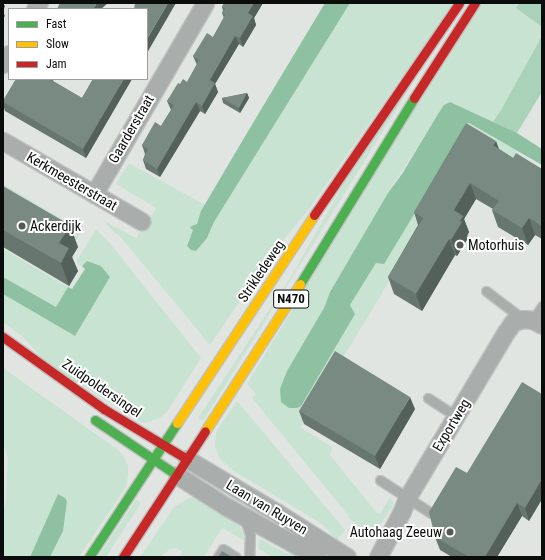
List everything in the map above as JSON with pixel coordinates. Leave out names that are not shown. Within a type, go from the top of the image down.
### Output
[{"type":"main road","name":"Strikledeweg","points":[[89,557],[353,156],[459,3]]},
{"type":"main road","name":"N470","points":[[123,557],[277,322],[390,136],[475,3]]},
{"type":"main road","name":"Zuidpoldersingel","points":[[3,337],[104,409],[187,459]]},
{"type":"main road","points":[[85,413],[177,475]]},
{"type":"street","name":"Gaarderstraat","points":[[94,194],[205,3]]},
{"type":"street","name":"Kerkmeesterstraat","points":[[3,141],[141,221]]},
{"type":"street","name":"Exportweg","points":[[378,557],[402,511],[407,498],[506,332],[513,322],[535,317]]},
{"type":"street","name":"Laan van Ruyven","points":[[187,459],[276,512],[346,557]]},
{"type":"street","name":"Laan van Ruyven","points":[[177,475],[318,557]]},
{"type":"lane","points":[[486,290],[535,317]]},
{"type":"lane","points":[[428,398],[456,416]]},
{"type":"lane","points":[[380,480],[431,513]]},
{"type":"lane","points":[[244,515],[250,534],[250,557]]},
{"type":"lane","points":[[218,557],[223,549],[236,557]]},
{"type":"shaded area","points":[[325,3],[350,3],[214,222],[207,238],[196,251],[191,250],[187,246],[193,230],[190,228],[197,224],[201,211]]},
{"type":"shaded area","points":[[350,3],[454,3],[309,209],[273,253],[210,345],[118,234],[117,235],[104,221],[136,238],[142,228],[145,229],[156,208],[116,184],[129,163],[205,205],[197,224],[191,229],[193,230],[187,244],[197,249],[208,236],[214,222]]},
{"type":"shaded area","points":[[479,3],[519,3],[516,8],[542,27],[542,36],[493,122],[450,102],[444,105],[388,193],[330,292],[324,308],[355,314],[350,305],[376,263],[384,263],[444,165],[466,123],[469,123],[517,151],[512,161],[472,138],[374,307],[300,427],[332,447],[330,455],[376,512],[380,514],[390,497],[394,504],[372,538],[348,517],[349,516],[252,398],[256,394],[247,384]]},
{"type":"shaded area","points":[[519,3],[542,3],[542,27],[516,8]]},
{"type":"shaded area","points":[[542,36],[542,92],[517,133],[493,122]]},
{"type":"shaded area","points":[[425,63],[203,421],[198,418],[289,280],[363,150]]},
{"type":"shaded area","points":[[450,102],[517,133],[542,149],[542,165],[469,123],[466,123],[444,165],[384,264],[376,263],[350,305],[355,314],[301,406],[297,408],[289,408],[281,402],[280,389],[287,371],[324,308],[330,292],[388,193],[402,174],[444,105]]},
{"type":"shaded area","points":[[3,184],[82,231],[75,242],[3,200]]},
{"type":"shaded area","points":[[96,229],[109,242],[201,358],[167,412],[161,417],[149,422],[142,423],[48,364],[24,338],[3,322],[3,294],[75,336],[110,277],[101,266],[87,261],[82,266],[76,262]]},
{"type":"shaded area","points":[[3,249],[68,287],[56,307],[3,277]]},
{"type":"shaded area","points":[[87,261],[101,266],[110,277],[75,336],[3,294],[3,277],[56,307],[68,287],[72,289],[85,269],[82,266]]},
{"type":"shaded area","points":[[3,368],[117,449],[124,457],[128,466],[126,487],[79,557],[50,557],[63,531],[58,494],[30,557],[3,557],[3,514],[6,500],[8,458],[3,442]]},
{"type":"shaded area","points":[[237,401],[345,530],[337,540],[322,524],[234,471],[220,459],[215,446],[216,432]]},
{"type":"shaded area","points":[[214,485],[330,553],[328,557],[324,557],[211,490]]},
{"type":"shaded area","points":[[58,494],[67,501],[63,531],[50,557],[30,557]]},
{"type":"shaded area","points":[[191,497],[203,498],[237,518],[246,541],[222,528],[204,557],[180,557],[182,551],[175,548],[169,550],[160,557],[140,557],[175,506]]},
{"type":"shaded area","points":[[136,500],[141,503],[106,557],[98,557]]},
{"type":"shaded area","points":[[261,539],[285,553],[302,557],[272,557],[259,549],[258,543]]},
{"type":"building","points":[[60,3],[97,3],[94,8],[58,8]]},
{"type":"building","points":[[135,3],[168,3],[148,37],[148,8],[134,8]]},
{"type":"building","points":[[224,3],[254,3],[248,13],[253,16],[240,38],[235,36],[210,80],[215,83],[202,106],[196,102],[157,169],[143,160],[148,149],[142,145],[155,122],[161,126],[174,105],[167,101],[178,83],[180,84],[183,79],[187,82],[199,60],[193,56],[207,33],[213,37],[225,15],[222,13],[225,8],[222,7]]},
{"type":"building","points":[[15,80],[51,80],[82,98],[92,80],[123,80],[83,149],[3,101]]},
{"type":"building","points":[[247,93],[239,108],[222,98]]},
{"type":"building","points":[[466,123],[496,141],[493,145],[513,158],[516,153],[542,169],[542,226],[529,218],[522,228],[492,210],[499,201],[470,183],[454,210],[463,216],[460,221],[462,222],[451,240],[449,239],[416,294],[388,277],[423,218],[414,212]]},
{"type":"building","points":[[3,186],[70,225],[59,243],[69,248],[61,263],[3,230]]},
{"type":"building","points":[[335,351],[410,397],[375,456],[299,411]]},
{"type":"building","points":[[522,382],[542,394],[542,479],[525,508],[517,503],[485,557],[469,557],[435,537],[429,512],[456,467],[467,473]]},
{"type":"building","points":[[222,551],[232,557],[218,557]]},
{"type":"traffic: fast","points":[[300,284],[414,98]]},
{"type":"traffic: fast","points":[[95,420],[177,475]]},
{"type":"traffic: fast","points":[[89,557],[177,423]]},
{"type":"traffic: slow","points":[[177,423],[314,215]]},
{"type":"traffic: slow","points":[[205,431],[300,284]]},
{"type":"traffic: jam","points":[[314,215],[459,3]]},
{"type":"traffic: jam","points":[[414,98],[475,3]]},
{"type":"traffic: jam","points":[[3,337],[104,409],[187,459]]},
{"type":"traffic: jam","points":[[123,557],[205,431]]},
{"type":"place","name":"Ackerdijk","points":[[22,226]]},
{"type":"place","name":"Motorhuis","points":[[460,245]]},
{"type":"place","name":"Autohaag Zeeuw","points":[[450,532]]}]
